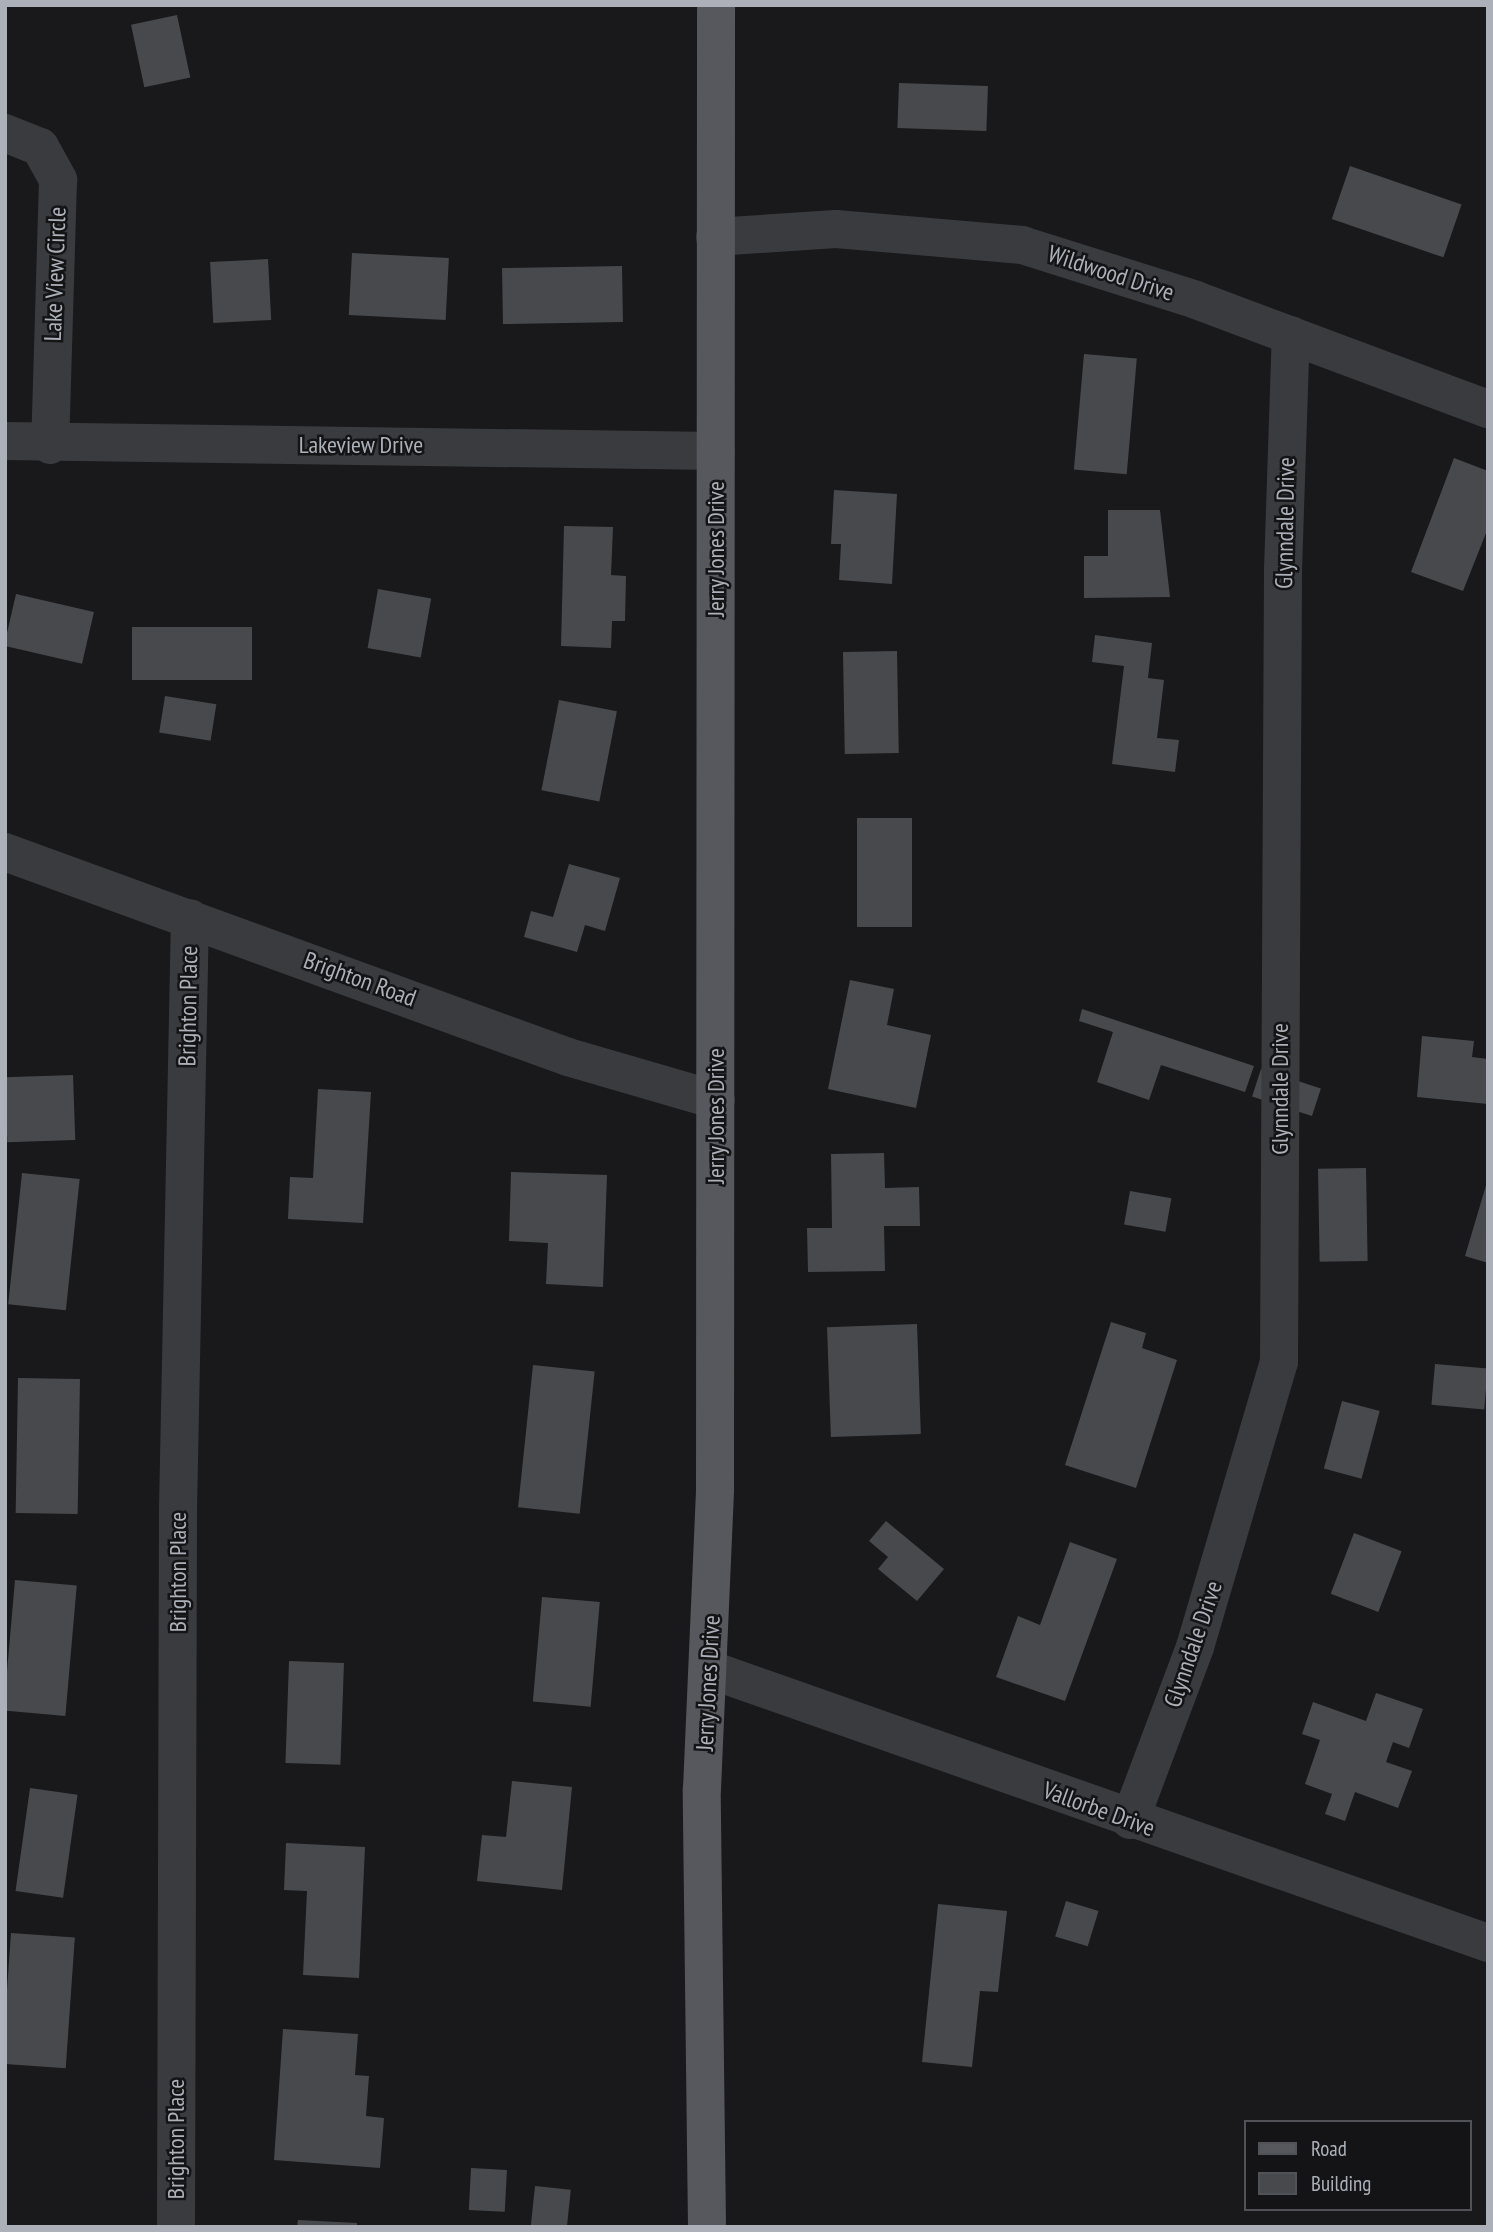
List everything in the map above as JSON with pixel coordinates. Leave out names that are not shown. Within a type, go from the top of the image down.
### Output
[{"type":"main road","name":"Jerry Jones Drive","points":[[707,2227],[702,1789],[711,1670],[716,1100],[716,5]]},
{"type":"street","name":"Lake View Circle","points":[[5,133],[40,147],[58,180],[50,445]]},
{"type":"street","name":"Wildwood Drive","points":[[716,237],[836,229],[1022,245],[1291,335],[1488,409]]},
{"type":"street","name":"Glynndale Drive","points":[[1130,1820],[1195,1647],[1279,1362],[1283,570],[1291,335]]},
{"type":"street","name":"Lakeview Drive","points":[[5,441],[50,445],[716,451]]},
{"type":"street","name":"Brighton Road","points":[[5,852],[568,1057],[716,1100]]},
{"type":"street","name":"Brighton Place","points":[[176,2227],[178,1522],[190,918]]},
{"type":"street","name":"Vallorbe Drive","points":[[711,1670],[1130,1820],[1488,1943]]},
{"type":"building","points":[[177,15],[190,78],[144,87],[131,25]]},
{"type":"building","points":[[899,83],[988,86],[986,131],[897,128]]},
{"type":"building","points":[[1350,166],[1462,204],[1443,257],[1332,219]]},
{"type":"building","points":[[352,253],[449,258],[446,320],[349,315]]},
{"type":"building","points":[[268,259],[271,320],[213,323],[210,262]]},
{"type":"building","points":[[622,266],[623,322],[503,324],[502,268]]},
{"type":"building","points":[[1084,354],[1137,359],[1127,474],[1074,470]]},
{"type":"building","points":[[1454,458],[1488,471],[1488,528],[1463,591],[1411,572]]},
{"type":"building","points":[[834,490],[897,494],[892,584],[839,580],[841,544],[831,544]]},
{"type":"building","points":[[1108,510],[1160,510],[1170,597],[1084,598],[1084,556],[1108,556]]},
{"type":"building","points":[[564,526],[613,527],[611,575],[626,576],[625,621],[612,621],[611,648],[561,646]]},
{"type":"building","points":[[378,589],[431,598],[421,657],[368,648]]},
{"type":"building","points":[[16,594],[94,612],[82,664],[5,646]]},
{"type":"building","points":[[132,627],[252,627],[252,680],[132,680]]},
{"type":"building","points":[[1095,635],[1152,643],[1148,678],[1164,680],[1157,738],[1179,740],[1175,772],[1112,764],[1124,666],[1092,662]]},
{"type":"building","points":[[897,651],[899,753],[845,754],[843,652]]},
{"type":"building","points":[[165,696],[216,704],[211,741],[159,733]]},
{"type":"building","points":[[559,700],[617,711],[599,802],[541,790]]},
{"type":"building","points":[[857,818],[912,818],[912,927],[857,927]]},
{"type":"building","points":[[569,864],[620,878],[605,931],[585,925],[577,952],[524,937],[531,911],[553,917]]},
{"type":"building","points":[[850,980],[894,989],[887,1025],[931,1035],[916,1108],[828,1089]]},
{"type":"building","points":[[1082,1009],[1254,1066],[1245,1092],[1161,1065],[1149,1100],[1097,1082],[1113,1032],[1079,1021]]},
{"type":"building","points":[[1422,1036],[1474,1041],[1472,1057],[1488,1059],[1488,1104],[1417,1097]]},
{"type":"building","points":[[1261,1069],[1321,1088],[1312,1116],[1252,1097]]},
{"type":"building","points":[[73,1075],[75,1140],[7,1142],[5,1077]]},
{"type":"building","points":[[318,1089],[371,1092],[363,1223],[288,1219],[290,1177],[313,1178]]},
{"type":"building","points":[[884,1153],[885,1188],[919,1187],[920,1226],[884,1226],[885,1271],[808,1272],[807,1228],[832,1228],[831,1154]]},
{"type":"building","points":[[1366,1168],[1368,1261],[1320,1262],[1318,1169]]},
{"type":"building","points":[[511,1172],[607,1175],[603,1287],[546,1284],[548,1243],[509,1241]]},
{"type":"building","points":[[22,1173],[80,1179],[66,1310],[8,1304]]},
{"type":"building","points":[[1488,1183],[1488,1263],[1465,1256]]},
{"type":"building","points":[[1130,1191],[1171,1198],[1165,1232],[1124,1224]]},
{"type":"building","points":[[1111,1322],[1146,1333],[1142,1348],[1177,1360],[1136,1488],[1065,1465]]},
{"type":"building","points":[[917,1324],[921,1434],[831,1437],[827,1327]]},
{"type":"building","points":[[1435,1364],[1488,1369],[1484,1409],[1431,1405]]},
{"type":"building","points":[[533,1365],[595,1371],[580,1514],[518,1507]]},
{"type":"building","points":[[18,1378],[80,1379],[78,1514],[16,1513]]},
{"type":"building","points":[[1342,1401],[1380,1411],[1362,1479],[1324,1469]]},
{"type":"building","points":[[886,1521],[944,1569],[917,1601],[878,1569],[888,1557],[869,1541]]},
{"type":"building","points":[[1354,1533],[1402,1551],[1378,1612],[1331,1594]]},
{"type":"building","points":[[1070,1542],[1117,1559],[1065,1701],[996,1677],[1018,1616],[1040,1625]]},
{"type":"building","points":[[15,1580],[77,1585],[65,1716],[5,1711]]},
{"type":"building","points":[[542,1597],[600,1602],[591,1707],[533,1702]]},
{"type":"building","points":[[289,1661],[344,1663],[340,1765],[285,1763]]},
{"type":"building","points":[[1376,1693],[1423,1709],[1409,1748],[1393,1742],[1386,1762],[1412,1771],[1398,1808],[1355,1792],[1345,1821],[1325,1814],[1332,1794],[1305,1784],[1320,1740],[1302,1734],[1313,1702],[1366,1721]]},
{"type":"building","points":[[512,1781],[572,1787],[562,1890],[477,1881],[482,1835],[506,1837]]},
{"type":"building","points":[[30,1788],[78,1795],[63,1898],[16,1891]]},
{"type":"building","points":[[286,1843],[365,1847],[359,1978],[303,1975],[307,1891],[284,1890]]},
{"type":"building","points":[[1066,1901],[1099,1911],[1088,1946],[1055,1936]]},
{"type":"building","points":[[938,1904],[1007,1911],[998,1992],[980,1991],[972,2067],[922,2062]]},
{"type":"building","points":[[11,1933],[75,1937],[66,2068],[5,2064]]},
{"type":"building","points":[[283,2029],[358,2034],[355,2075],[369,2076],[366,2116],[384,2118],[380,2168],[274,2160]]},
{"type":"building","points":[[471,2168],[507,2170],[505,2212],[469,2210]]},
{"type":"building","points":[[535,2186],[571,2190],[567,2227],[531,2227]]},
{"type":"building","points":[[298,2220],[357,2223],[357,2227],[297,2227]]}]
